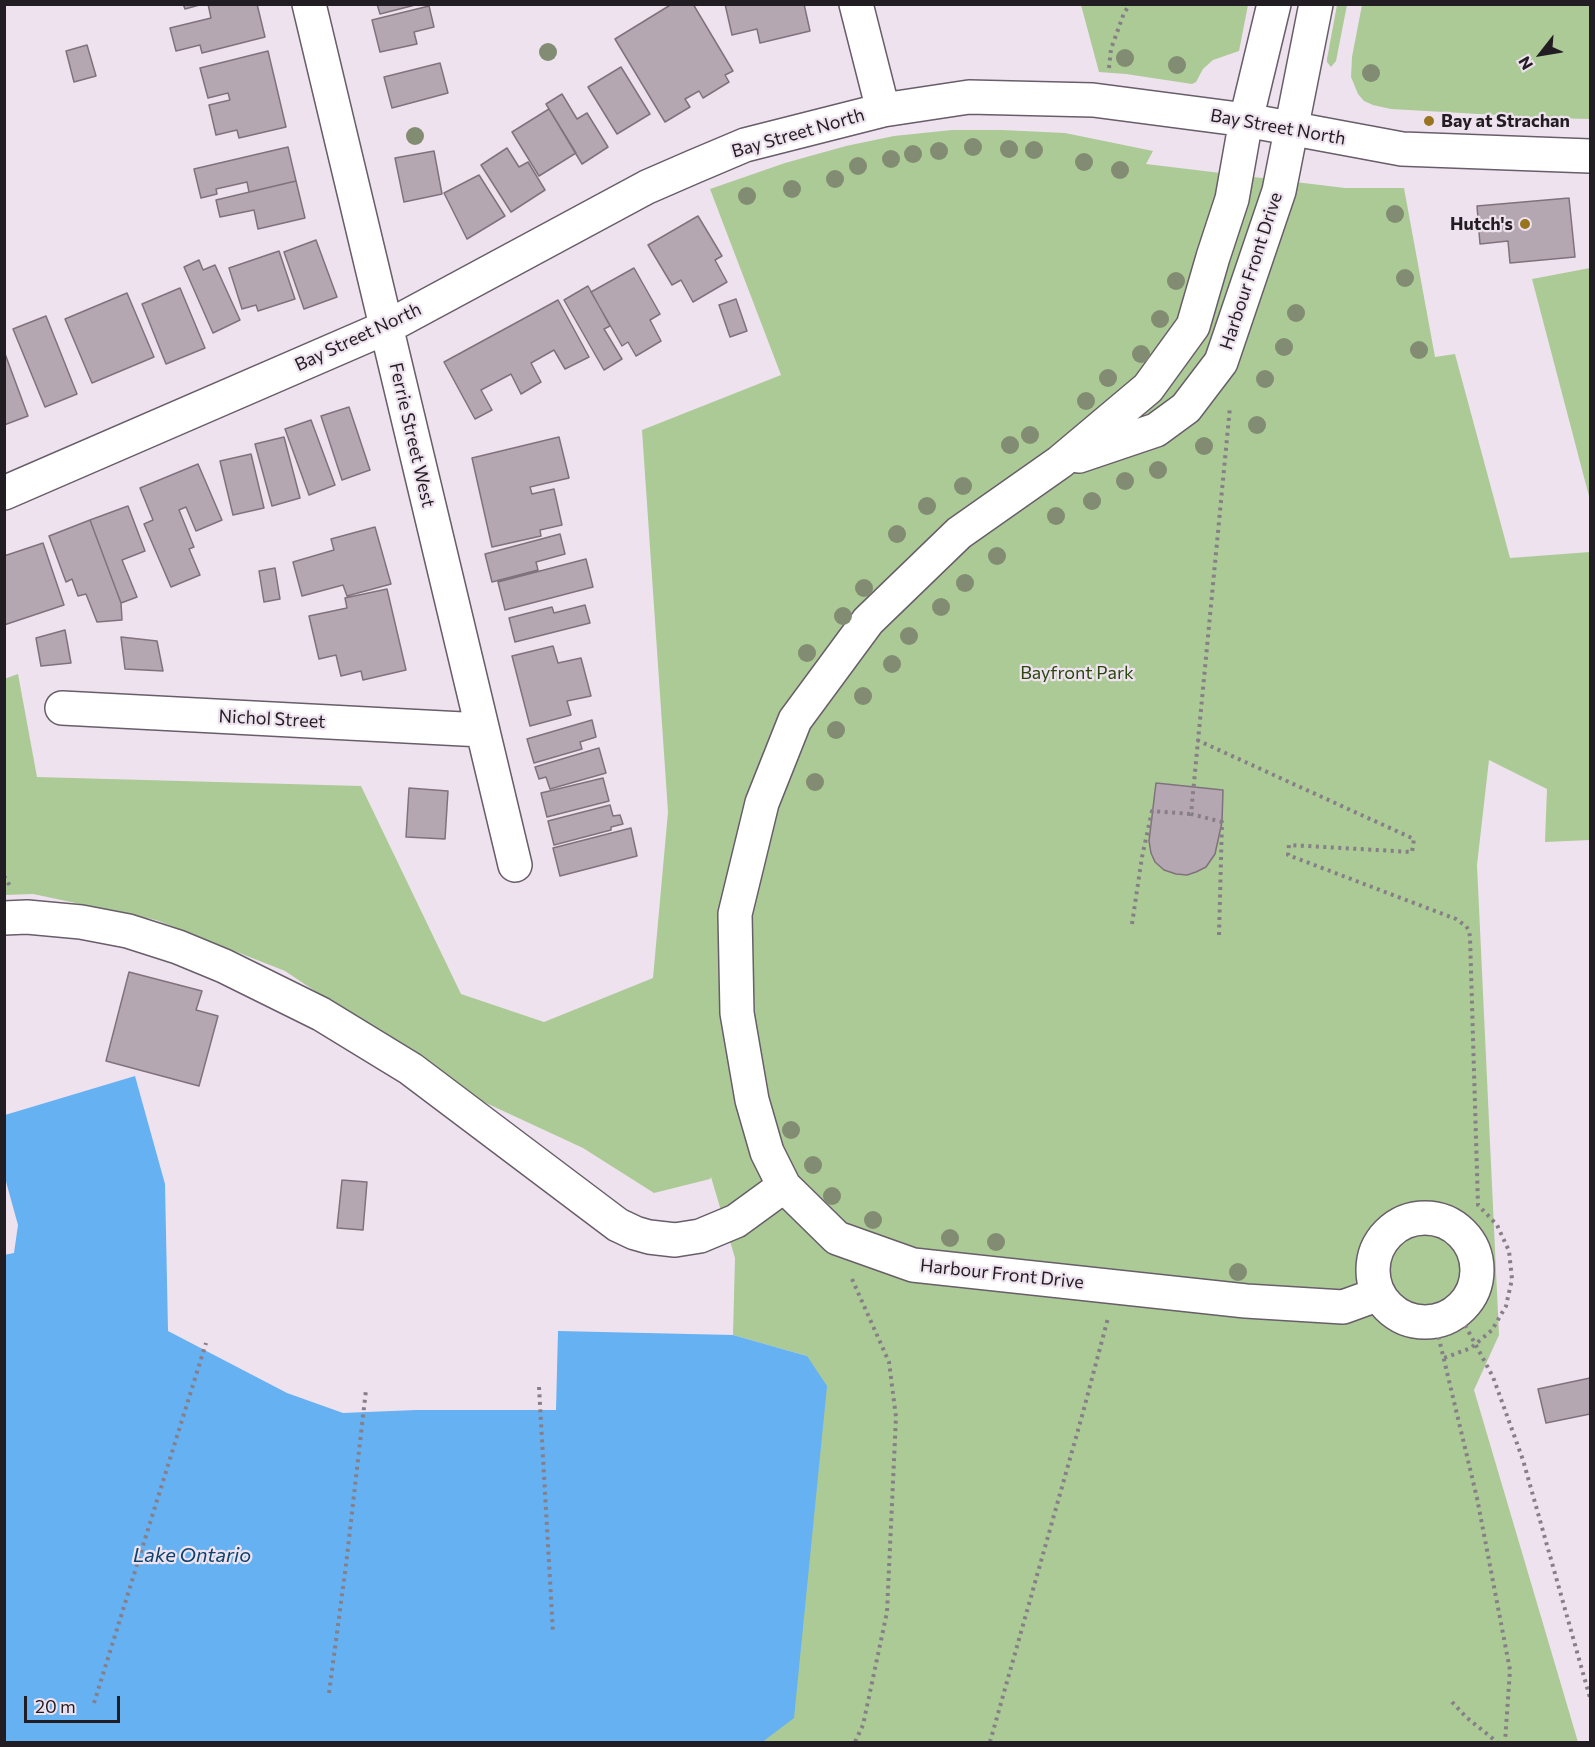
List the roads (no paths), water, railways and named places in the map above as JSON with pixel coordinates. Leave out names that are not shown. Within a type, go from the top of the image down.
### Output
[{"type":"street","name":"Ferrie Street West","points":[[309,4],[515,865]]},
{"type":"street","points":[[856,4],[883,110]]},
{"type":"street","name":"Harbour Front Drive","points":[[1274,4],[1246,120],[1232,199],[1193,326],[1148,388],[1060,462],[959,533],[868,621],[795,720],[762,803],[735,914],[737,1013],[753,1100],[766,1152],[784,1186],[837,1238],[914,1265],[1246,1301],[1343,1307],[1379,1294]]},
{"type":"street","name":"Harbour Front Drive","points":[[1060,462],[1156,430],[1186,408],[1221,362],[1279,191],[1316,4]]},
{"type":"street","name":"Bay Street North","points":[[4,493],[387,327],[647,187],[745,145],[883,110],[969,97],[1093,100],[1246,120],[1402,149],[1590,156]]},
{"type":"street","name":"Nichol Street","points":[[62,708],[482,730]]},
{"type":"street","points":[[4,918],[27,917],[81,922],[128,931],[178,947],[224,966],[312,1009],[411,1069],[618,1225],[635,1233],[675,1240],[700,1236],[736,1221],[784,1186]]},
{"type":"street","points":[[1428,1218],[1446,1222],[1461,1232],[1472,1246],[1478,1264],[1477,1282],[1470,1299],[1446,1317],[1423,1323],[1405,1319],[1390,1309],[1379,1294],[1373,1277],[1374,1259],[1381,1242],[1393,1228],[1410,1220],[1428,1218]]},
{"type":"water","name":"Lake Ontario","points":[[135,1076],[165,1184],[168,1331],[287,1393],[343,1413],[416,1410],[556,1410],[558,1331],[733,1335],[807,1356],[827,1386],[794,1718],[764,1742],[5,1742],[4,1255],[14,1253],[18,1225],[5,1178],[5,1115]]},
{"type":"place","name":"Bay at Strachan","points":[[1429,121]]},
{"type":"place","name":"Hutch's","points":[[1525,224]]},
{"type":"park label","name":"Bayfront Park","points":[[1077,673]]}]
